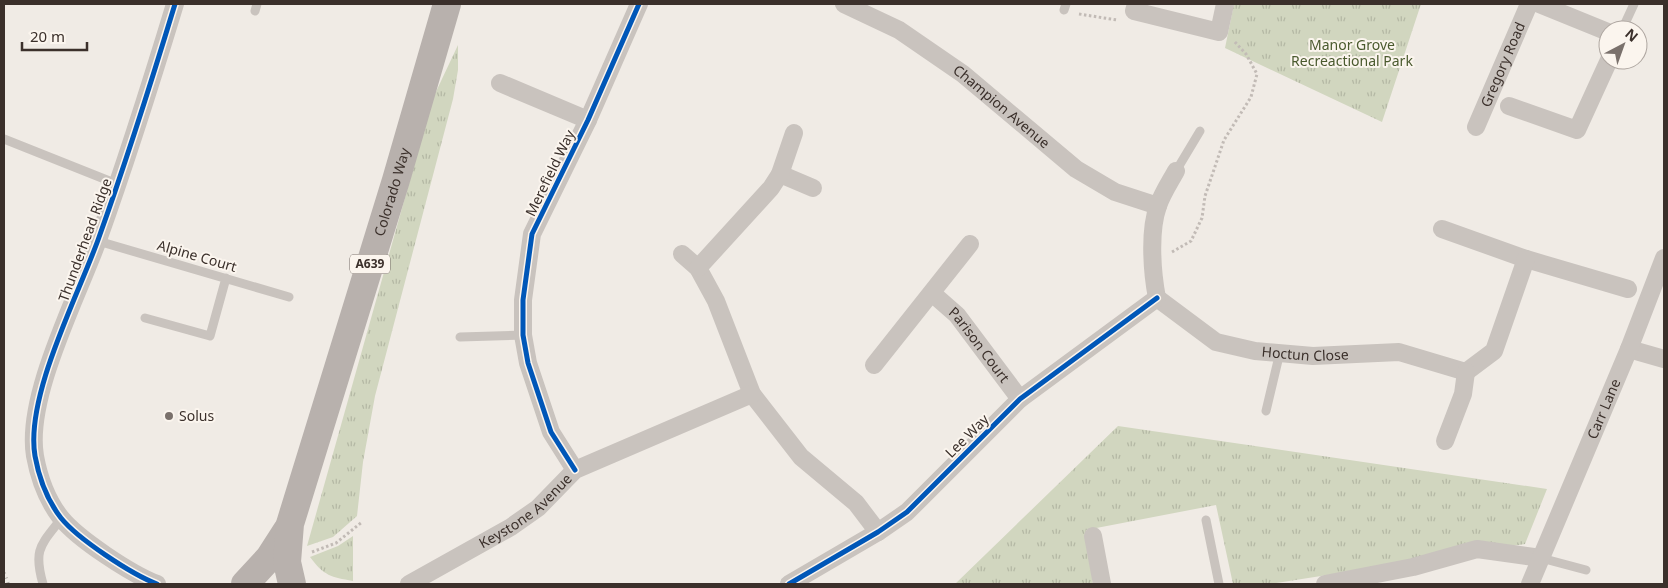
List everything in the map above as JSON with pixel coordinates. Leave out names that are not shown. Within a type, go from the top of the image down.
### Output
[{"type":"main road","name":"Colorado Way","points":[[245,584],[259,572],[290,524],[396,180],[446,4]]},
{"type":"main road","name":"Colorado Way","points":[[290,524],[290,573]]},
{"type":"street","name":"Thunderhead Ridge","points":[[154,584],[91,544],[61,519],[43,486],[35,454],[35,418],[43,382],[98,241],[175,4]]},
{"type":"street","name":"Merefield Way","points":[[575,470],[552,432],[528,363],[523,335],[522,300],[532,234],[588,120],[638,4]]},
{"type":"street","name":"Champion Avenue","points":[[844,4],[899,30],[963,74],[1076,169],[1115,192],[1158,206]]},
{"type":"street","points":[[1135,8],[1219,32],[1226,4]]},
{"type":"street","name":"Gregory Road","points":[[1476,127],[1529,4]]},
{"type":"street","points":[[1539,4],[1598,28]]},
{"type":"street","points":[[1509,106],[1577,130],[1604,70]]},
{"type":"street","name":"Merefield Way","points":[[500,83],[588,120]]},
{"type":"street","points":[[698,268],[744,221],[771,188],[780,174],[794,133]]},
{"type":"street","points":[[1157,298],[1153,276],[1153,251],[1158,206],[1176,171]]},
{"type":"street","points":[[780,174],[814,188]]},
{"type":"street","points":[[1442,229],[1526,259],[1628,289]]},
{"type":"street","points":[[874,365],[933,294],[970,244]]},
{"type":"street","points":[[682,254],[698,268],[716,301],[752,394],[801,457],[856,503],[878,532]]},
{"type":"street","name":"Carr Lane","points":[[1530,584],[1630,349],[1664,258]]},
{"type":"street","points":[[1446,441],[1463,394],[1466,372],[1494,351],[1526,259]]},
{"type":"street","name":"Parison Court","points":[[933,294],[957,314],[1020,399]]},
{"type":"street","name":"Hoctun Close","points":[[1157,298],[1216,342],[1256,351],[1313,356],[1400,352],[1466,372]]},
{"type":"street","name":"Lee Way","points":[[789,584],[878,532],[907,512],[1020,399],[1157,298]]},
{"type":"street","points":[[1630,349],[1664,359]]},
{"type":"street","name":"Keystone Avenue","points":[[409,584],[511,527],[538,508],[575,470],[752,394]]},
{"type":"street","points":[[1093,536],[1102,584]]},
{"type":"street","points":[[1325,584],[1413,566],[1477,549],[1541,558]]},
{"type":"lane","points":[[1627,20],[1634,4]]},
{"type":"lane","points":[[1176,171],[1200,131]]},
{"type":"lane","points":[[4,139],[117,184]]},
{"type":"lane","name":"Alpine Court","points":[[98,241],[288,297]]},
{"type":"lane","points":[[145,318],[210,336],[226,278]]},
{"type":"lane","points":[[460,337],[523,335]]},
{"type":"lane","points":[[1266,411],[1280,352]]},
{"type":"lane","points":[[43,584],[38,570],[38,554],[41,543],[61,519]]},
{"type":"lane","points":[[1206,520],[1219,584]]},
{"type":"lane","points":[[1541,558],[1586,570]]},
{"type":"path","points":[[1065,7],[1122,21],[1135,8]]},
{"type":"path","points":[[1153,251],[1172,252],[1191,241],[1202,218],[1205,196],[1224,140],[1251,97],[1257,74],[1246,54],[1231,39],[1219,32]]},
{"type":"path","points":[[290,573],[336,543],[362,522]]},
{"type":"green space","name":"Manor Grove Recreactional Park","points":[[1234,4],[1421,4],[1382,122],[1225,48]]},
{"type":"green space","points":[[458,45],[458,70],[453,99],[375,396],[363,462],[357,516],[333,537],[307,546],[433,98]]},
{"type":"green space","points":[[1118,426],[1547,489],[1525,544],[1270,584],[1233,584],[1216,505],[1086,530],[1093,584],[955,584]]},
{"type":"green space","points":[[353,536],[353,581],[328,575],[310,557],[338,546]]},
{"type":"railway","points":[[4,573],[8,584]]},
{"type":"cycle path","points":[[157,584],[106,555],[80,536],[61,518],[41,481],[35,456],[34,432],[45,377],[66,318],[98,240],[175,4]]},
{"type":"cycle path","points":[[575,470],[551,432],[528,363],[523,335],[523,300],[532,234],[588,120],[639,4]]},
{"type":"cycle path","points":[[789,584],[878,532],[907,512],[1020,399],[1157,298]]},
{"type":"place","name":"Solus","points":[[169,416]]}]
